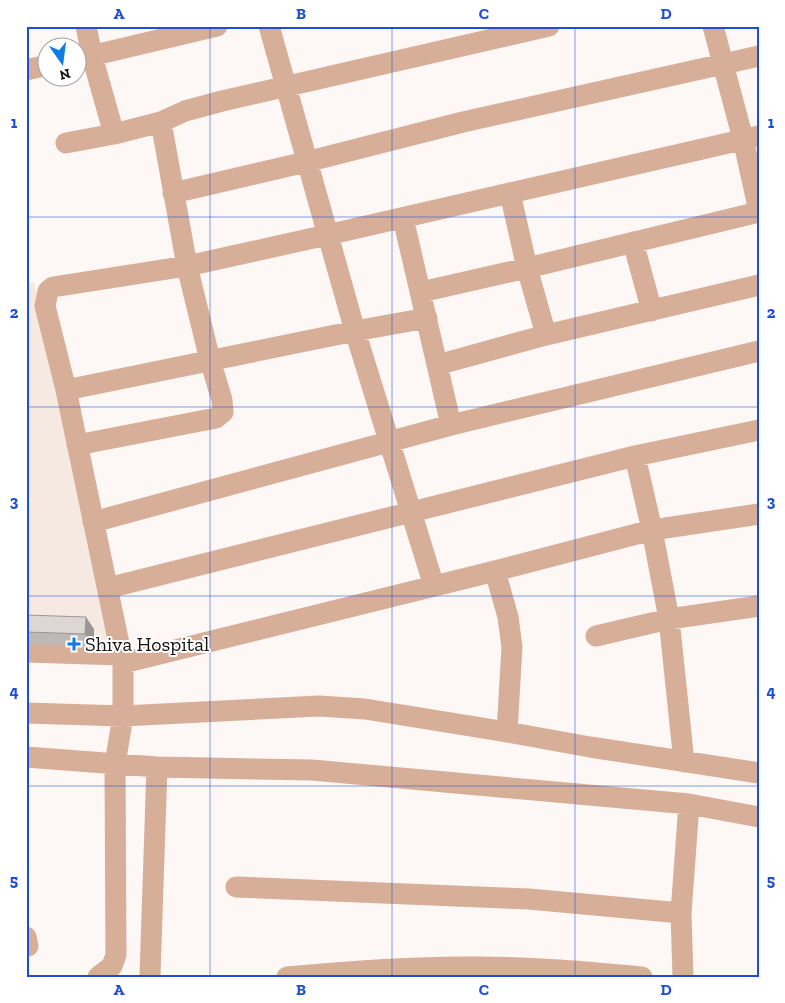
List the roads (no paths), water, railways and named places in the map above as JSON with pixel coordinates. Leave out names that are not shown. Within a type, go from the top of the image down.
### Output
[{"type":"street","points":[[88,57],[217,26]]},
{"type":"street","points":[[269,26],[354,331],[434,586]]},
{"type":"street","points":[[421,292],[633,242],[758,203],[751,137],[723,65],[713,26]]},
{"type":"street","points":[[66,143],[114,134],[161,122],[197,108],[540,27]]},
{"type":"street","points":[[173,193],[306,162],[463,122],[759,56]]},
{"type":"street","points":[[88,66],[114,134]]},
{"type":"street","points":[[77,445],[216,418],[222,414],[224,407],[186,266],[161,122]]},
{"type":"street","points":[[98,977],[112,966],[116,955],[114,764],[122,716],[123,659],[66,390],[45,306],[48,291],[53,287],[186,266],[403,218],[751,137]]},
{"type":"street","points":[[510,193],[527,268],[546,336]]},
{"type":"street","points":[[403,218],[451,425]]},
{"type":"street","points":[[633,242],[652,311]]},
{"type":"street","points":[[437,365],[546,336],[759,285]]},
{"type":"street","points":[[66,390],[354,331],[427,318]]},
{"type":"street","points":[[93,522],[451,425],[759,351]]},
{"type":"street","points":[[108,588],[635,456],[759,430]]},
{"type":"street","points":[[635,456],[652,530],[669,619],[684,762]]},
{"type":"street","points":[[26,652],[123,659],[434,586],[652,530],[759,514]]},
{"type":"street","points":[[495,571],[508,617],[512,647],[507,732]]},
{"type":"street","points":[[596,636],[669,619],[759,606]]},
{"type":"street","points":[[26,713],[122,716],[319,706],[365,709],[759,773]]},
{"type":"street","points":[[26,757],[157,767],[312,770],[689,804],[759,817]]},
{"type":"street","points":[[150,975],[157,767]]},
{"type":"street","points":[[683,977],[681,913],[689,804]]},
{"type":"street","points":[[236,887],[529,899],[681,913]]},
{"type":"street","points":[[287,977],[429,967],[551,969],[642,977]]},
{"type":"place","name":"Shiva Hospital","points":[[74,644]]}]
